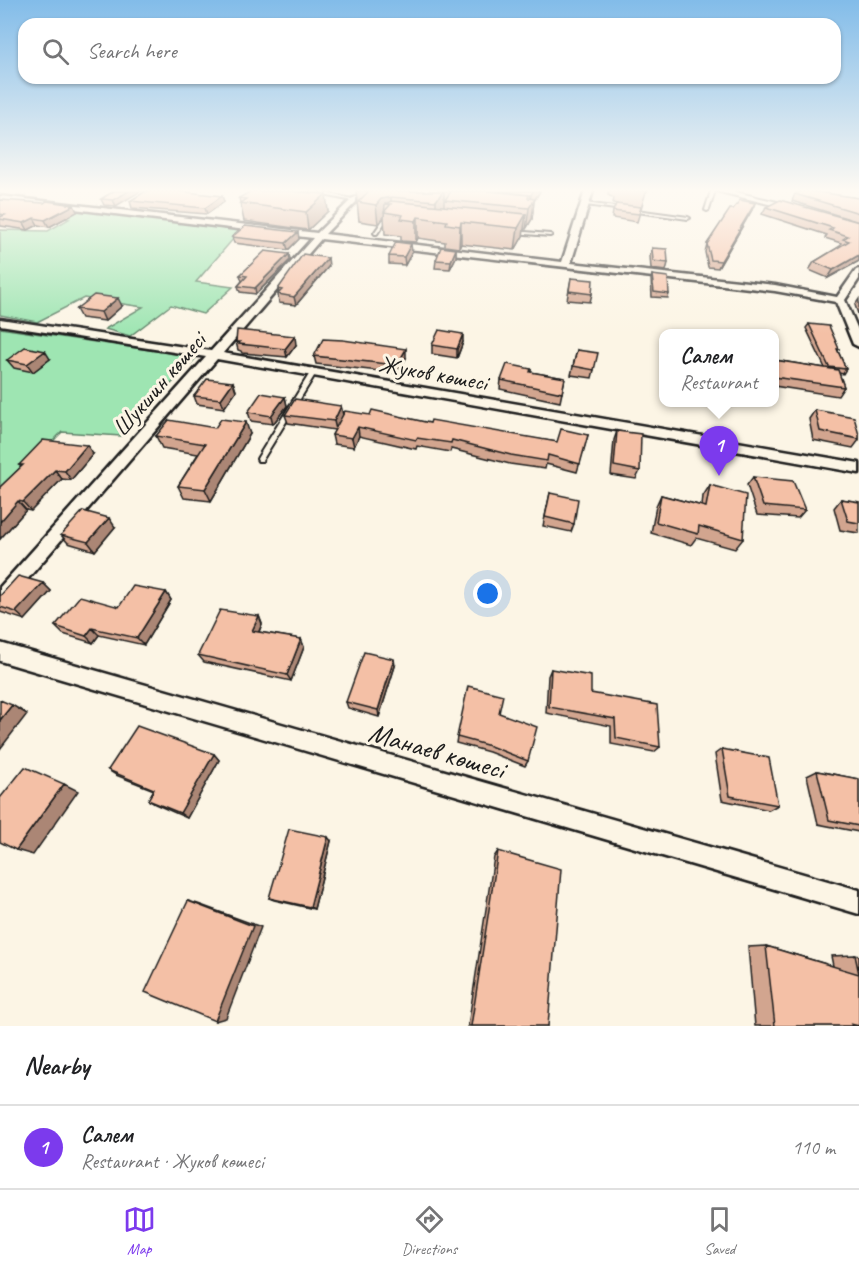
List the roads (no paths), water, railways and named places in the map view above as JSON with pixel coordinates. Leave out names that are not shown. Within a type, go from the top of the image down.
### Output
[{"type":"street","name":"Шукшин көшесі","points":[[0,599],[317,239]]},
{"type":"street","points":[[352,239],[775,288],[840,300]]},
{"type":"street","points":[[566,265],[575,239]]},
{"type":"street","points":[[840,300],[859,272]]},
{"type":"street","points":[[840,300],[859,344]]},
{"type":"street","name":"Жуков көшесі","points":[[0,322],[213,355],[859,468]]},
{"type":"street","name":"Манаев көшесі","points":[[0,652],[859,902]]},
{"type":"lane","points":[[260,459],[313,373]]},
{"type":"place","name":"Салем","points":[[719,476]]}]
